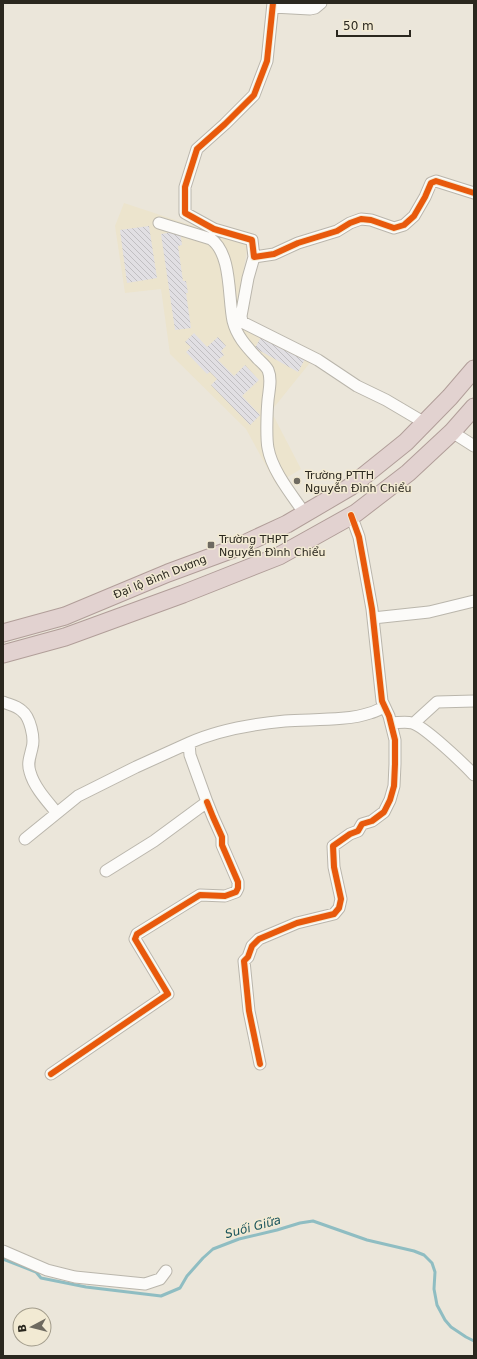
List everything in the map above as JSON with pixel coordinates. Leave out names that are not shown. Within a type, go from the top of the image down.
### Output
[{"type":"highway","name":"Đại lộ Bình Dương","points":[[3,633],[65,616],[168,573],[233,549],[305,514],[350,487],[406,442],[474,369]]},
{"type":"highway","name":"Đại lộ Bình Dương","points":[[3,654],[65,637],[279,556],[351,515],[408,473],[452,432],[474,407]]},
{"type":"highway","points":[[429,418],[452,432]]},
{"type":"street","points":[[321,3],[315,8],[310,9],[273,5],[267,61],[254,95],[197,149],[185,187],[185,213],[214,229],[252,240],[254,257],[248,278],[241,316],[242,322],[318,360],[357,386],[429,418]]},
{"type":"street","points":[[254,257],[274,254],[298,243],[337,231],[360,219],[371,220],[394,228],[404,225],[414,216],[431,183],[436,181],[474,193]]},
{"type":"street","points":[[159,223],[210,239],[217,244],[226,268],[232,316],[238,334],[243,342],[268,369],[270,377],[267,448],[272,463],[305,514]]},
{"type":"street","points":[[452,432],[474,446]]},
{"type":"street","points":[[260,1064],[249,1011],[244,961],[248,957],[252,946],[259,939],[297,923],[334,914],[339,908],[341,899],[334,867],[333,846],[350,834],[358,831],[362,824],[372,822],[384,812],[390,800],[394,786],[396,764],[395,740],[391,723],[382,701],[373,618],[362,552],[351,515]]},
{"type":"street","points":[[373,618],[429,612],[474,601]]},
{"type":"street","points":[[414,723],[437,702],[474,701]]},
{"type":"street","points":[[3,702],[24,711],[33,735],[33,747],[28,760],[30,772],[41,793],[57,813]]},
{"type":"street","points":[[25,839],[78,796],[136,767],[201,738],[230,730],[283,721],[370,714],[384,707]]},
{"type":"street","points":[[391,723],[414,723],[437,740],[474,775]]},
{"type":"street","points":[[51,1074],[168,994],[135,939],[137,934],[200,894],[225,896],[236,892],[238,888],[238,882],[222,844],[222,837],[207,802],[190,755],[189,743]]},
{"type":"street","points":[[106,871],[154,841],[207,802]]},
{"type":"street","points":[[3,1251],[47,1270],[75,1277],[145,1284],[160,1279],[166,1271]]},
{"type":"shaded area","points":[[124,203],[248,244],[236,314],[313,359],[271,411],[301,469],[276,484],[246,429],[170,354],[161,289],[125,293],[115,226]]},
{"type":"building","points":[[149,226],[157,278],[127,283],[120,230]]},
{"type":"building","points":[[180,231],[182,245],[178,246],[183,281],[186,281],[188,293],[186,293],[191,328],[175,330],[161,234]]},
{"type":"building","points":[[194,333],[207,347],[218,337],[226,346],[221,351],[224,355],[218,360],[234,376],[245,365],[259,380],[242,396],[260,415],[250,425],[211,385],[217,379],[210,372],[207,374],[186,352],[191,347],[185,342]]},
{"type":"building","points":[[262,335],[305,359],[298,372],[255,348]]},
{"type":"waterway","name":"Suối Giữa","points":[[3,1259],[36,1272],[41,1278],[86,1287],[161,1296],[180,1288],[187,1276],[213,1249],[239,1239],[313,1221],[367,1240],[414,1251],[424,1255],[432,1263],[435,1272],[434,1289],[437,1305],[445,1320],[451,1327],[474,1341]]},
{"type":"cycle path","points":[[273,3],[267,61],[254,95],[197,149],[185,187],[185,213],[214,229],[252,240],[254,257],[274,254],[298,243],[337,231],[350,223],[361,219],[371,220],[394,228],[404,225],[414,216],[431,183],[436,181],[474,193]]},
{"type":"cycle path","points":[[260,1064],[249,1011],[244,961],[248,957],[252,946],[259,939],[297,923],[334,914],[339,908],[341,899],[334,867],[333,846],[350,834],[358,831],[362,824],[372,821],[384,812],[390,800],[394,786],[395,740],[389,716],[382,701],[372,609],[359,537],[351,515]]},
{"type":"cycle path","points":[[51,1074],[168,994],[135,939],[137,934],[200,895],[225,896],[236,892],[238,882],[222,845],[222,837],[207,802]]},
{"type":"place","name":"Trường PTTH Nguyễn Đình Chiểu","points":[[297,481]]},
{"type":"place","name":"Trường THPT Nguyễn Đình Chiểu","points":[[211,545]]}]
